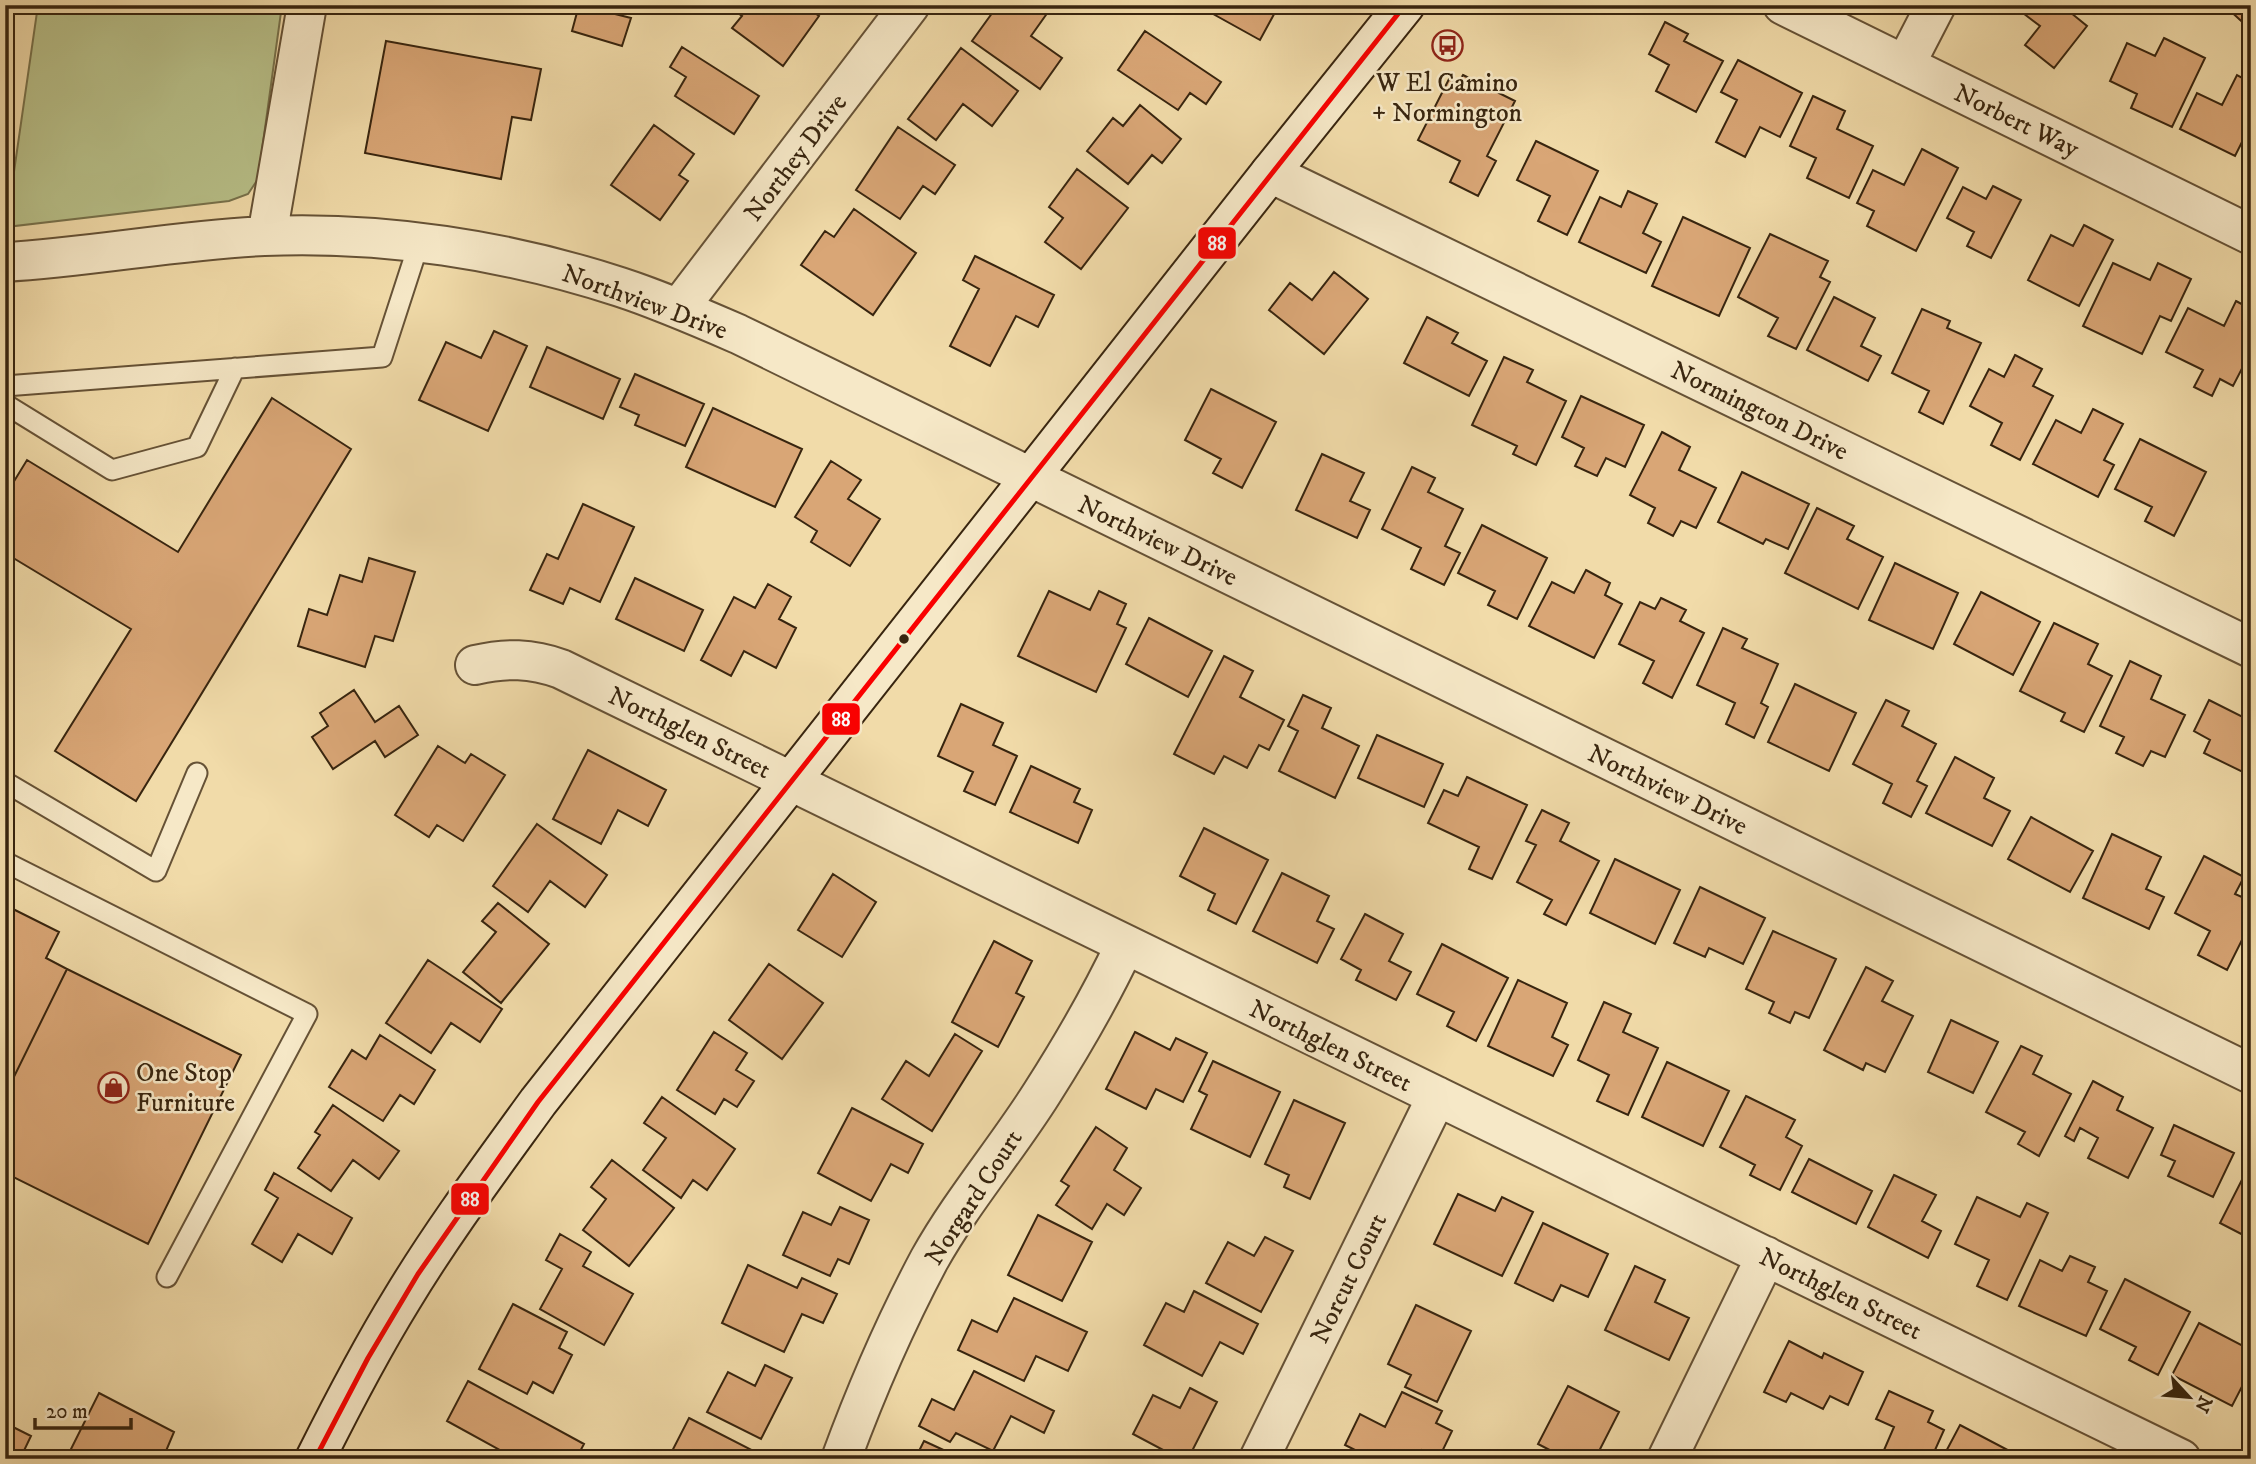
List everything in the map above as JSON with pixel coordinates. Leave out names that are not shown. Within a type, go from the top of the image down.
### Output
[{"type":"street","points":[[267,236],[307,5]]},
{"type":"street","name":"Northey Drive","points":[[679,308],[910,5]]},
{"type":"street","points":[[315,1459],[401,1300],[457,1213],[538,1102],[1405,5]]},
{"type":"street","name":"Norbert Way","points":[[1783,5],[2251,235]]},
{"type":"street","points":[[1905,65],[1936,5]]},
{"type":"street","name":"Normington Drive","points":[[1270,173],[2251,648]]},
{"type":"street","name":"Northview Drive","points":[[5,262],[207,239],[334,236],[419,243],[478,252],[550,267],[620,286],[738,334],[2251,1074]]},
{"type":"street","name":"Northglen Street","points":[[475,665],[498,660],[541,662],[561,669],[2181,1459]]},
{"type":"street","name":"Norgard Court","points":[[841,1459],[862,1402],[930,1259],[969,1196],[1042,1093],[1101,993],[1125,945]]},
{"type":"street","name":"Norcut Court","points":[[1259,1459],[1437,1096]]},
{"type":"street","points":[[1667,1459],[1766,1256]]},
{"type":"lane","points":[[5,386],[382,357],[419,243]]},
{"type":"lane","points":[[5,404],[112,470],[197,447],[235,368]]},
{"type":"lane","points":[[5,782],[156,871],[197,773]]},
{"type":"lane","points":[[5,862],[307,1014],[167,1277]]},
{"type":"green space","points":[[38,5],[282,5],[258,179],[248,194],[229,201],[6,227]]},
{"type":"building","points":[[579,5],[631,18],[622,46],[572,31]]},
{"type":"building","points":[[727,5],[804,5],[819,16],[783,66],[732,28],[742,16]]},
{"type":"building","points":[[998,5],[1053,5],[1031,36],[1062,58],[1040,89],[972,41]]},
{"type":"building","points":[[1197,5],[1279,5],[1260,40]]},
{"type":"building","points":[[2078,5],[2071,13],[2087,26],[2054,68],[2025,45],[2040,26],[2015,7]]},
{"type":"building","points":[[2251,5],[2251,30],[2226,7]]},
{"type":"building","points":[[1665,22],[1688,34],[1684,41],[1723,61],[1696,112],[1656,91],[1669,65],[1649,54]]},
{"type":"building","points":[[1145,31],[1221,82],[1206,104],[1190,93],[1178,110],[1118,70]]},
{"type":"building","points":[[2164,38],[2205,58],[2172,127],[2131,108],[2137,94],[2110,81],[2127,43],[2155,56]]},
{"type":"building","points":[[386,41],[541,69],[531,120],[512,117],[501,179],[365,153]]},
{"type":"building","points":[[682,47],[759,96],[734,134],[675,96],[686,77],[670,67]]},
{"type":"building","points":[[961,48],[1018,91],[992,126],[963,104],[936,140],[908,119]]},
{"type":"building","points":[[1738,60],[1802,93],[1780,137],[1760,127],[1745,157],[1716,142],[1737,100],[1721,92]]},
{"type":"building","points":[[2251,74],[2251,131],[2248,130],[2235,156],[2180,129],[2197,93],[2222,105],[2237,75],[2248,81]]},
{"type":"building","points":[[1463,75],[1515,101],[1487,156],[1496,161],[1478,196],[1450,182],[1460,161],[1418,140],[1449,79],[1458,83]]},
{"type":"building","points":[[1813,96],[1845,111],[1837,129],[1873,146],[1849,198],[1807,178],[1816,158],[1790,146]]},
{"type":"building","points":[[1140,105],[1181,139],[1162,163],[1152,155],[1128,184],[1087,151],[1113,118],[1123,126]]},
{"type":"building","points":[[654,125],[694,154],[679,175],[688,181],[660,220],[611,185]]},
{"type":"building","points":[[898,127],[955,165],[935,194],[923,186],[900,219],[856,190]]},
{"type":"building","points":[[1536,141],[1598,171],[1567,235],[1538,221],[1550,196],[1517,180]]},
{"type":"building","points":[[1922,149],[1958,168],[1916,251],[1867,226],[1874,211],[1857,203],[1873,170],[1904,185]]},
{"type":"building","points":[[1077,169],[1128,208],[1081,269],[1045,242],[1063,218],[1049,207]]},
{"type":"building","points":[[1993,186],[2021,200],[1991,258],[1967,246],[1974,232],[1947,218],[1963,187],[1986,199]]},
{"type":"building","points":[[1628,191],[1657,204],[1643,233],[1661,242],[1646,273],[1579,242],[1600,197],[1621,207]]},
{"type":"building","points":[[854,209],[916,253],[873,315],[801,265],[825,231],[834,237]]},
{"type":"building","points":[[1683,217],[1750,248],[1719,316],[1652,286]]},
{"type":"building","points":[[2084,225],[2113,240],[2079,306],[2028,280],[2051,235],[2073,246]]},
{"type":"building","points":[[1770,234],[1828,261],[1820,277],[1830,282],[1796,349],[1768,336],[1778,318],[1738,297]]},
{"type":"building","points":[[975,256],[1054,295],[1038,327],[1016,316],[990,366],[950,346],[979,289],[963,280]]},
{"type":"building","points":[[2113,263],[2150,280],[2158,263],[2191,279],[2171,321],[2160,316],[2142,354],[2083,326]]},
{"type":"building","points":[[1334,272],[1368,299],[1324,354],[1269,310],[1290,283],[1312,300]]},
{"type":"building","points":[[1834,297],[1875,318],[1861,346],[1881,356],[1868,381],[1807,350]]},
{"type":"building","points":[[2236,301],[2251,309],[2251,351],[2233,386],[2220,379],[2212,396],[2194,387],[2203,370],[2166,352],[2188,308],[2224,326]]},
{"type":"building","points":[[1922,309],[1950,321],[1947,328],[1981,343],[1943,424],[1919,412],[1929,391],[1892,373]]},
{"type":"building","points":[[1427,317],[1458,333],[1452,343],[1487,361],[1469,396],[1404,363]]},
{"type":"building","points":[[494,331],[527,346],[488,431],[419,400],[446,342],[481,358]]},
{"type":"building","points":[[547,347],[620,379],[603,419],[530,387]]},
{"type":"building","points":[[2015,355],[2042,369],[2033,386],[2053,396],[2020,460],[1991,445],[2002,423],[1970,406],[1989,369],[2004,377]]},
{"type":"building","points":[[1504,357],[1533,370],[1527,382],[1566,401],[1536,465],[1513,454],[1517,446],[1472,425]]},
{"type":"building","points":[[635,374],[704,404],[685,446],[635,425],[639,415],[620,407]]},
{"type":"building","points":[[1211,389],[1276,422],[1242,488],[1213,473],[1221,459],[1185,440]]},
{"type":"building","points":[[1581,396],[1644,425],[1625,467],[1606,458],[1597,476],[1575,466],[1584,448],[1562,437]]},
{"type":"building","points":[[272,398],[351,449],[136,801],[55,751],[131,629],[5,553],[5,496],[27,460],[178,552]]},
{"type":"building","points":[[713,408],[802,449],[775,507],[686,467]]},
{"type":"building","points":[[2093,409],[2123,424],[2104,460],[2114,465],[2098,497],[2033,464],[2056,420],[2081,433]]},
{"type":"building","points":[[1662,432],[1690,447],[1679,470],[1716,488],[1696,528],[1681,521],[1673,536],[1648,523],[1655,508],[1630,495]]},
{"type":"building","points":[[2140,439],[2206,472],[2174,536],[2145,521],[2152,507],[2115,489]]},
{"type":"building","points":[[1322,454],[1364,473],[1350,501],[1370,510],[1357,538],[1296,510]]},
{"type":"building","points":[[831,461],[861,480],[848,499],[880,519],[850,566],[811,542],[817,531],[795,517]]},
{"type":"building","points":[[1412,467],[1435,478],[1428,492],[1463,509],[1445,546],[1460,553],[1444,585],[1411,569],[1421,548],[1382,529]]},
{"type":"building","points":[[1742,472],[1809,504],[1788,549],[1766,539],[1763,544],[1718,522]]},
{"type":"building","points":[[583,504],[634,527],[600,602],[570,588],[563,604],[530,590],[547,554],[558,559]]},
{"type":"building","points":[[1817,508],[1854,526],[1847,539],[1883,557],[1858,609],[1785,573]]},
{"type":"building","points":[[1482,525],[1547,558],[1517,619],[1488,605],[1495,591],[1458,573]]},
{"type":"building","points":[[369,558],[415,572],[393,641],[375,636],[365,667],[298,646],[309,609],[327,615],[340,575],[362,582]]},
{"type":"building","points":[[1895,563],[1958,593],[1933,649],[1869,620]]},
{"type":"building","points":[[1586,570],[1610,583],[1605,595],[1622,604],[1594,658],[1529,626],[1552,582],[1574,593]]},
{"type":"building","points":[[635,578],[703,610],[684,651],[616,619]]},
{"type":"building","points":[[768,584],[791,597],[779,619],[796,628],[776,668],[744,651],[731,676],[701,660],[734,597],[755,608]]},
{"type":"building","points":[[1049,591],[1090,610],[1099,591],[1126,604],[1117,624],[1126,628],[1096,692],[1018,656]]},
{"type":"building","points":[[1981,592],[2040,622],[2013,675],[1954,644]]},
{"type":"building","points":[[1661,598],[1686,610],[1680,621],[1704,633],[1672,698],[1643,683],[1654,661],[1619,644],[1640,602],[1655,609]]},
{"type":"building","points":[[1149,618],[1212,651],[1188,697],[1126,664]]},
{"type":"building","points":[[2054,623],[2098,644],[2088,664],[2112,676],[2084,732],[2061,721],[2065,713],[2020,691]]},
{"type":"building","points":[[1723,628],[1747,639],[1742,648],[1778,664],[1761,703],[1768,707],[1754,738],[1726,724],[1735,703],[1697,685]]},
{"type":"building","points":[[1224,656],[1253,671],[1240,697],[1284,720],[1269,750],[1259,745],[1247,768],[1224,756],[1214,774],[1174,754]]},
{"type":"building","points":[[2130,661],[2161,676],[2151,699],[2185,715],[2165,757],[2151,751],[2143,766],[2116,753],[2124,737],[2100,726]]},
{"type":"building","points":[[1795,684],[1856,713],[1829,771],[1768,742]]},
{"type":"building","points":[[354,690],[375,722],[399,706],[418,735],[385,757],[375,741],[333,769],[312,737],[328,726],[320,713]]},
{"type":"building","points":[[1303,695],[1331,708],[1322,728],[1359,746],[1335,798],[1279,771],[1298,731],[1288,726]]},
{"type":"building","points":[[1886,700],[1909,711],[1902,726],[1936,744],[1917,781],[1927,786],[1911,817],[1883,803],[1892,784],[1853,764]]},
{"type":"building","points":[[2209,700],[2251,721],[2251,776],[2204,753],[2210,740],[2194,731]]},
{"type":"building","points":[[961,704],[1003,723],[993,745],[1017,756],[995,805],[964,791],[973,772],[938,756]]},
{"type":"building","points":[[1377,735],[1443,764],[1424,807],[1358,778]]},
{"type":"building","points":[[438,746],[465,763],[471,754],[505,775],[463,841],[437,825],[429,837],[395,815]]},
{"type":"building","points":[[588,750],[666,790],[648,826],[618,810],[601,844],[553,819]]},
{"type":"building","points":[[1955,757],[1994,778],[1984,798],[2010,811],[1992,846],[1926,813]]},
{"type":"building","points":[[1031,766],[1080,789],[1074,802],[1092,810],[1078,843],[1010,812]]},
{"type":"building","points":[[1467,777],[1527,805],[1492,879],[1469,869],[1479,847],[1428,823],[1444,790],[1458,796]]},
{"type":"building","points":[[1542,810],[1569,823],[1560,841],[1599,861],[1566,925],[1544,914],[1552,900],[1517,882],[1536,845],[1526,841]]},
{"type":"building","points":[[2031,817],[2093,851],[2070,892],[2008,859]]},
{"type":"building","points":[[537,824],[607,875],[585,907],[550,881],[528,912],[493,886]]},
{"type":"building","points":[[1204,828],[1268,860],[1236,924],[1208,910],[1215,894],[1180,876]]},
{"type":"building","points":[[2112,834],[2161,857],[2146,889],[2164,897],[2149,929],[2083,898]]},
{"type":"building","points":[[2204,856],[2244,877],[2235,894],[2251,901],[2251,922],[2227,970],[2198,955],[2210,931],[2175,913]]},
{"type":"building","points":[[1615,859],[1680,890],[1655,944],[1590,913]]},
{"type":"building","points":[[1282,873],[1329,896],[1317,921],[1334,929],[1317,963],[1253,931]]},
{"type":"building","points":[[833,874],[876,902],[842,957],[798,930]]},
{"type":"building","points":[[1700,887],[1765,918],[1743,964],[1709,948],[1705,957],[1674,943]]},
{"type":"building","points":[[498,903],[549,944],[501,1003],[463,972],[496,932],[482,921]]},
{"type":"building","points":[[5,905],[59,932],[46,958],[67,969],[5,1095]]},
{"type":"building","points":[[1365,914],[1403,934],[1389,961],[1411,972],[1396,1000],[1356,980],[1361,970],[1341,959]]},
{"type":"building","points":[[1773,931],[1836,959],[1809,1018],[1795,1012],[1790,1023],[1769,1013],[1774,1002],[1746,989]]},
{"type":"building","points":[[994,941],[1032,961],[1016,993],[1024,997],[998,1047],[952,1022]]},
{"type":"building","points":[[1442,944],[1508,978],[1476,1041],[1447,1026],[1454,1012],[1417,994]]},
{"type":"building","points":[[428,960],[502,1009],[480,1042],[451,1023],[431,1053],[386,1023]]},
{"type":"building","points":[[769,964],[823,1003],[782,1059],[729,1020]]},
{"type":"building","points":[[1866,967],[1893,981],[1882,1001],[1913,1016],[1885,1072],[1866,1063],[1863,1070],[1824,1050]]},
{"type":"building","points":[[67,969],[241,1055],[148,1244],[5,1173],[5,1095]]},
{"type":"building","points":[[1518,980],[1567,1003],[1552,1037],[1568,1045],[1553,1076],[1488,1046]]},
{"type":"building","points":[[1604,1002],[1631,1014],[1623,1032],[1658,1048],[1628,1115],[1597,1101],[1609,1075],[1578,1060]]},
{"type":"building","points":[[1951,1020],[1998,1042],[1973,1093],[1928,1072]]},
{"type":"building","points":[[714,1032],[747,1053],[736,1070],[754,1081],[737,1107],[724,1099],[715,1114],[677,1090]]},
{"type":"building","points":[[1135,1032],[1170,1050],[1176,1038],[1207,1053],[1183,1102],[1156,1089],[1146,1109],[1106,1089]]},
{"type":"building","points":[[955,1034],[982,1051],[932,1131],[882,1099],[906,1061],[929,1076]]},
{"type":"building","points":[[380,1035],[435,1070],[414,1104],[400,1095],[383,1121],[329,1087],[352,1050],[366,1059]]},
{"type":"building","points":[[2021,1046],[2042,1056],[2033,1074],[2071,1094],[2039,1156],[2018,1144],[2025,1132],[1986,1112]]},
{"type":"building","points":[[1213,1061],[1280,1092],[1250,1157],[1191,1129],[1207,1095],[1199,1091]]},
{"type":"building","points":[[1667,1062],[1729,1091],[1703,1146],[1642,1117]]},
{"type":"building","points":[[2093,1081],[2123,1097],[2117,1110],[2153,1128],[2128,1178],[2088,1158],[2098,1138],[2080,1128],[2074,1141],[2065,1136]]},
{"type":"building","points":[[1746,1096],[1795,1120],[1786,1137],[1802,1146],[1780,1190],[1750,1175],[1755,1165],[1720,1147]]},
{"type":"building","points":[[662,1097],[735,1149],[707,1190],[693,1180],[681,1198],[643,1170],[666,1138],[644,1123]]},
{"type":"building","points":[[1294,1100],[1345,1123],[1310,1199],[1284,1187],[1289,1175],[1265,1164]]},
{"type":"building","points":[[333,1105],[399,1151],[379,1179],[353,1160],[331,1191],[298,1168],[320,1135],[315,1132]]},
{"type":"building","points":[[852,1108],[923,1144],[908,1173],[891,1164],[871,1201],[818,1173]]},
{"type":"building","points":[[2174,1125],[2234,1153],[2213,1197],[2168,1176],[2175,1161],[2161,1155]]},
{"type":"building","points":[[1096,1127],[1127,1148],[1114,1170],[1141,1188],[1124,1215],[1107,1204],[1092,1229],[1056,1205],[1069,1186],[1061,1181]]},
{"type":"building","points":[[1809,1159],[1872,1191],[1856,1224],[1792,1192]]},
{"type":"building","points":[[612,1160],[674,1208],[629,1266],[583,1230],[606,1199],[591,1187]]},
{"type":"building","points":[[2251,1162],[2251,1239],[2220,1223]]},
{"type":"building","points":[[274,1173],[352,1218],[332,1254],[298,1234],[282,1262],[252,1244],[278,1198],[265,1190]]},
{"type":"building","points":[[1894,1175],[1936,1195],[1922,1221],[1941,1231],[1928,1258],[1868,1227]]},
{"type":"building","points":[[1458,1194],[1495,1211],[1502,1197],[1533,1212],[1502,1276],[1434,1244]]},
{"type":"building","points":[[1977,1197],[2020,1217],[2027,1203],[2048,1213],[2007,1300],[1977,1286],[1989,1260],[1955,1244]]},
{"type":"building","points":[[840,1207],[869,1220],[849,1264],[838,1259],[830,1276],[783,1255],[803,1212],[831,1225]]},
{"type":"building","points":[[1038,1215],[1092,1242],[1062,1301],[1008,1275]]},
{"type":"building","points":[[1543,1223],[1608,1254],[1588,1297],[1561,1285],[1553,1301],[1515,1283]]},
{"type":"building","points":[[560,1234],[591,1252],[583,1266],[633,1294],[604,1345],[540,1309],[562,1269],[546,1260]]},
{"type":"building","points":[[1265,1237],[1293,1251],[1261,1312],[1206,1283],[1228,1242],[1254,1256]]},
{"type":"building","points":[[2070,1256],[2095,1267],[2088,1282],[2107,1291],[2086,1336],[2019,1306],[2040,1260],[2062,1271]]},
{"type":"building","points":[[748,1265],[797,1288],[802,1278],[837,1294],[823,1323],[802,1314],[784,1352],[722,1323]]},
{"type":"building","points":[[1635,1266],[1665,1280],[1655,1302],[1689,1318],[1669,1360],[1605,1330]]},
{"type":"building","points":[[2125,1279],[2190,1312],[2158,1375],[2129,1360],[2136,1347],[2100,1329]]},
{"type":"building","points":[[1194,1291],[1258,1324],[1243,1354],[1220,1342],[1202,1376],[1144,1345],[1166,1303],[1184,1312]]},
{"type":"building","points":[[1014,1298],[1087,1332],[1068,1371],[1036,1356],[1024,1381],[958,1350],[972,1320],[997,1332]]},
{"type":"building","points":[[513,1304],[567,1332],[559,1348],[572,1355],[553,1393],[533,1382],[527,1394],[479,1369]]},
{"type":"building","points":[[1416,1305],[1471,1331],[1437,1402],[1405,1387],[1411,1375],[1388,1364]]},
{"type":"building","points":[[2199,1323],[2251,1350],[2251,1369],[2232,1406],[2172,1375]]},
{"type":"building","points":[[1789,1341],[1822,1358],[1824,1353],[1863,1372],[1848,1405],[1830,1396],[1823,1409],[1791,1393],[1786,1402],[1764,1392]]},
{"type":"building","points":[[765,1365],[792,1378],[761,1439],[707,1412],[728,1372],[755,1386]]},
{"type":"building","points":[[974,1371],[1054,1411],[1044,1433],[1011,1416],[993,1451],[956,1433],[950,1442],[919,1426],[932,1399],[954,1410]]},
{"type":"building","points":[[468,1381],[584,1444],[576,1459],[516,1459],[447,1421]]},
{"type":"building","points":[[1568,1386],[1619,1412],[1595,1459],[1567,1459],[1538,1444]]},
{"type":"building","points":[[1190,1388],[1217,1402],[1188,1459],[1180,1459],[1133,1434],[1153,1395],[1180,1408]]},
{"type":"building","points":[[1889,1391],[1933,1411],[1928,1422],[1944,1430],[1931,1459],[1881,1457],[1894,1427],[1876,1419]]},
{"type":"building","points":[[1402,1392],[1442,1411],[1436,1423],[1452,1431],[1439,1458],[1422,1450],[1418,1459],[1373,1459],[1345,1445],[1360,1414],[1385,1427]]},
{"type":"building","points":[[99,1393],[174,1432],[163,1458],[165,1459],[66,1459]]},
{"type":"building","points":[[689,1418],[765,1457],[764,1459],[668,1459]]},
{"type":"building","points":[[5,1423],[31,1436],[20,1459],[5,1459]]},
{"type":"building","points":[[1960,1425],[2023,1458],[1942,1459]]},
{"type":"building","points":[[924,1441],[963,1459],[915,1459]]},
{"type":"transit line","name":"88","points":[[315,1459],[368,1358],[418,1274],[538,1102],[1405,5]]},
{"type":"place","name":"W El Camino + Normington","points":[[1447,46]]},
{"type":"place","name":"One Stop Furniture","points":[[113,1087]]}]
